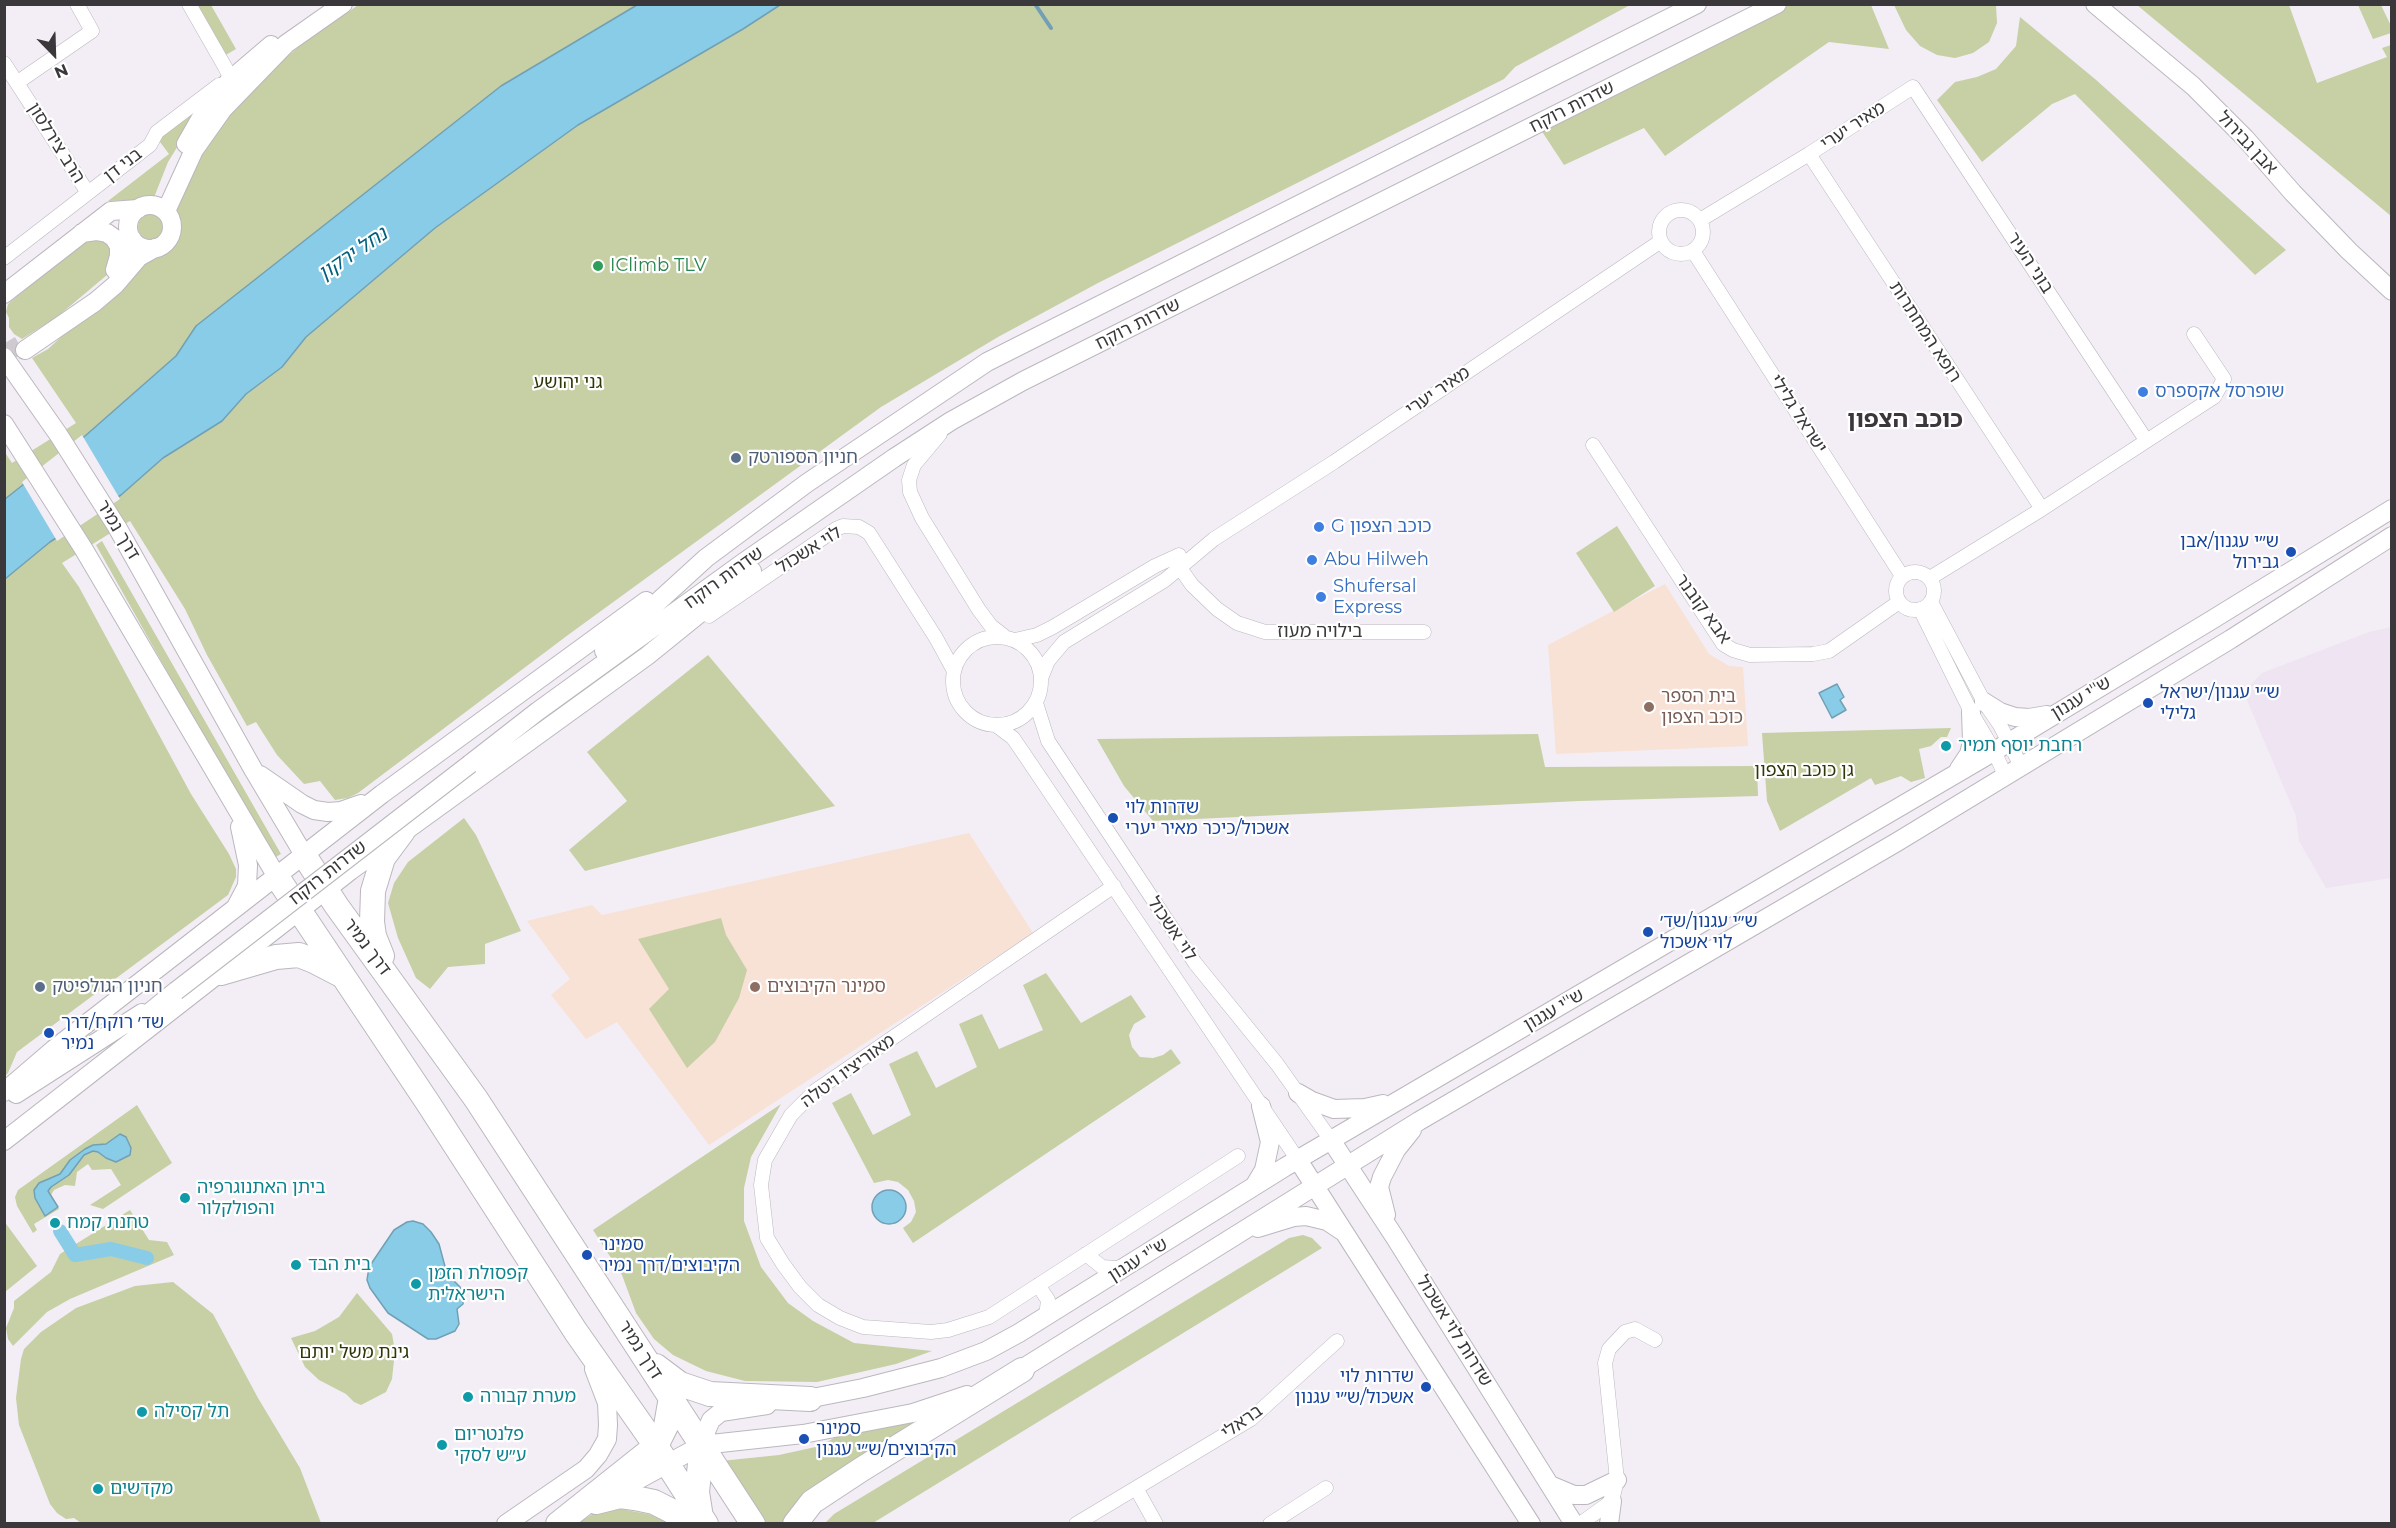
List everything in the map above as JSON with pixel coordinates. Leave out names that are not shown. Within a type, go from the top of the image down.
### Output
[{"type":"highway","points":[[392,980],[374,936],[371,905],[383,858],[403,831]]},
{"type":"highway","name":"דרך נמיר","points":[[304,855],[476,1099],[753,1524]]},
{"type":"highway","name":"דרך נמיר","points":[[277,877],[576,1332],[662,1455],[701,1520]]},
{"type":"highway","points":[[221,973],[276,957],[298,955],[314,960],[344,977]]},
{"type":"highway","points":[[644,1357],[680,1384],[711,1394],[810,1399]]},
{"type":"highway","points":[[795,1524],[812,1503],[853,1474],[1022,1370]]},
{"type":"highway","points":[[662,1455],[670,1397]]},
{"type":"highway","points":[[558,1524],[662,1455],[686,1447],[702,1445],[697,1492],[701,1520],[635,1497],[620,1496],[596,1502]]},
{"type":"main road","name":"בני דן","points":[[153,208],[206,109],[233,76],[284,34],[329,4]]},
{"type":"main road","points":[[6,296],[111,211],[153,208],[172,223],[167,241],[139,257],[95,302],[23,347],[71,311],[114,274],[130,255],[133,246],[130,232],[133,213],[153,208],[223,109],[286,44],[343,4]]},
{"type":"main road","name":"שדרות רוקח","points":[[538,711],[706,558],[807,483],[987,362],[1697,4]]},
{"type":"main road","name":"שדרות רוקח","points":[[4,1134],[176,991],[538,711],[744,562],[951,421],[1023,381],[1777,4]]},
{"type":"main road","name":"אבן גבירול","points":[[2095,4],[2193,86],[2245,138],[2293,193],[2349,251],[2391,291]]},
{"type":"main road","points":[[82,233],[116,222],[130,232],[142,247],[155,248]]},
{"type":"main road","points":[[82,233],[96,231],[107,233],[114,238],[119,256],[114,274]]},
{"type":"main road","name":"דרך נמיר","points":[[4,357],[58,434],[117,526],[254,771],[304,855]]},
{"type":"main road","name":"דרך נמיר","points":[[4,423],[83,548],[277,877]]},
{"type":"main road","points":[[4,1141],[403,831],[647,656],[894,458]]},
{"type":"main road","name":"ש''י עגנון","points":[[2391,511],[1955,774],[1331,1140],[1047,1317],[986,1351],[957,1362],[863,1388],[810,1399],[721,1412],[711,1420],[702,1445],[803,1434],[913,1413],[973,1393],[1022,1370],[1419,1121],[1887,848],[2231,639],[2391,536]]},
{"type":"main road","points":[[4,1092],[54,1049],[382,795],[596,635],[706,558]]},
{"type":"main road","points":[[1955,774],[1970,754],[1978,707],[2015,717],[2029,718],[2055,714]]},
{"type":"main road","points":[[254,771],[302,804],[328,812],[354,807],[382,795]]},
{"type":"main road","points":[[226,792],[238,821],[248,865],[247,886],[233,911]]},
{"type":"main road","name":"שדרות רוקח","points":[[4,1102],[176,991]]},
{"type":"main road","points":[[1298,1093],[1334,1110],[1365,1108],[1400,1101]]},
{"type":"main road","points":[[1250,1190],[1260,1179],[1269,1150],[1270,1134],[1261,1106]]},
{"type":"main road","points":[[1394,1236],[1383,1207],[1379,1187],[1396,1150],[1419,1121]]},
{"type":"main road","name":"שדרות לוי אשכול","points":[[1331,1140],[1394,1236],[1574,1524]]},
{"type":"main road","name":"שדרות לוי אשכול","points":[[1299,1160],[1531,1524]]},
{"type":"main road","points":[[1231,1237],[1294,1217],[1306,1216],[1327,1221],[1346,1234]]},
{"type":"main road","points":[[506,1524],[586,1469],[598,1455],[607,1438],[607,1403],[599,1380],[576,1332]]},
{"type":"main road","points":[[563,1524],[662,1455]]},
{"type":"main road","points":[[1550,1485],[1574,1495],[1586,1495],[1617,1480]]},
{"type":"main road","points":[[1610,1524],[1612,1501]]},
{"type":"street","points":[[18,82],[92,31],[77,4]]},
{"type":"street","points":[[189,4],[233,76],[223,109]]},
{"type":"street","name":"הרב צירלסון","points":[[4,63],[88,193]]},
{"type":"street","name":"בני דן","points":[[4,258],[150,145],[157,132],[233,76]]},
{"type":"street","name":"מאיר יערי","points":[[1700,220],[1913,87]]},
{"type":"street","name":"בוני העיר","points":[[1913,87],[2146,440]]},
{"type":"street","name":"רופא המחתרות","points":[[1809,154],[2042,509]]},
{"type":"street","points":[[1674,212],[1688,212],[1700,220],[1702,240],[1693,251],[1678,255],[1665,248],[1660,242],[1659,227],[1662,220],[1674,212]]},
{"type":"street","name":"מאיר יערי","points":[[1009,638],[1037,635],[1111,593],[1176,562],[1214,539],[1334,462],[1660,242]]},
{"type":"street","name":"ישראל גלילי","points":[[1693,251],[1902,576]]},
{"type":"street","points":[[1930,578],[2042,509],[2214,397],[2224,380],[2194,334]]},
{"type":"street","points":[[951,421],[914,465],[909,480],[910,492],[922,518],[991,626],[1025,646],[1033,654],[1042,676],[1041,690],[1036,703],[1019,720],[997,726],[972,717],[962,708],[954,690],[954,671],[958,658],[978,641],[990,637],[1009,638]]},
{"type":"street","name":"אבא קובנר","points":[[1593,445],[1723,644],[1733,650],[1750,655],[1813,654],[1829,651],[1899,602]]},
{"type":"street","name":"לוי אשכול","points":[[647,656],[836,529],[851,526],[869,533],[936,638],[954,671]]},
{"type":"street","name":"מאיר יערי","points":[[1042,676],[1048,661],[1064,642],[1165,580],[1176,562]]},
{"type":"street","name":"בילויה מעוז","points":[[1176,562],[1192,585],[1217,609],[1237,623],[1265,632],[1424,632]]},
{"type":"street","points":[[1913,571],[1930,578],[1934,590],[1925,606],[1907,609],[1899,602],[1896,587],[1902,576],[1913,571]]},
{"type":"street","points":[[1111,593],[1120,606]]},
{"type":"street","points":[[1925,606],[1978,707],[2002,746],[2021,766]]},
{"type":"street","name":"לוי אשכול","points":[[1036,703],[1048,741],[1195,963],[1298,1093],[1331,1140]]},
{"type":"street","name":"לוי אשכול","points":[[997,726],[1013,738],[1299,1160]]},
{"type":"street","points":[[2002,746],[2005,776]]},
{"type":"street","name":"מאוריציו ויטלה","points":[[1114,886],[815,1091],[791,1115],[765,1160],[761,1185],[767,1238],[800,1287],[818,1305],[840,1318],[862,1327],[931,1332],[965,1326],[988,1317],[1238,1156]]},
{"type":"street","points":[[1086,1254],[1102,1267],[1116,1268],[1129,1265]]},
{"type":"street","points":[[1038,1285],[1048,1300],[1047,1317]]},
{"type":"street","points":[[1580,1524],[1612,1501],[1617,1480],[1605,1364],[1609,1349],[1625,1332],[1635,1329],[1655,1340]]},
{"type":"street","name":"בראלי","points":[[1076,1524],[1251,1419],[1337,1341]]},
{"type":"street","points":[[1136,1488],[1156,1524]]},
{"type":"street","points":[[1270,1524],[1326,1488]]},
{"type":"shaded area","name":"בית הספר כוכב הצפון","points":[[1665,584],[1709,654],[1729,666],[1743,667],[1748,746],[1556,754],[1548,645]]},
{"type":"shaded area","points":[[2391,627],[2391,878],[2326,888],[2299,841],[2296,816],[2246,698],[2251,684],[2262,673],[2369,632]]},
{"type":"shaded area","name":"סמינר הקיבוצים","points":[[969,833],[1033,933],[709,1145],[617,1022],[586,1039],[551,995],[570,979],[527,921],[592,905],[602,915]]},
{"type":"green space","points":[[195,5],[211,5],[236,49],[224,56]]},
{"type":"green space","points":[[358,5],[637,5],[501,86],[196,326],[176,356],[85,436],[5,499],[4,451],[12,463],[76,423],[32,358],[48,349],[149,257],[169,248],[176,238],[175,205],[205,143],[260,79],[301,45]]},
{"type":"green space","name":"גני יהושע","points":[[780,5],[1630,5],[1515,67],[1504,79],[1098,283],[998,337],[881,407],[568,635],[358,793],[348,798],[335,800],[320,781],[304,784],[277,755],[256,722],[247,726],[207,655],[185,609],[130,521],[62,563],[79,587],[191,794],[229,854],[236,869],[236,877],[228,895],[17,1052],[5,1076],[5,579],[50,542],[121,495],[163,458],[222,421],[246,394],[282,367],[306,337],[435,228],[578,125]]},
{"type":"green space","points":[[1789,5],[1871,5],[1889,49],[1829,42],[1665,156],[1644,128],[1564,165],[1541,130]]},
{"type":"green space","points":[[1894,5],[1996,5],[1997,23],[1989,42],[1973,53],[1955,58],[1937,55],[1920,46],[1906,30]]},
{"type":"green space","points":[[2137,5],[2289,5],[2317,83],[2387,57],[2382,48],[2391,45],[2391,216]]},
{"type":"green space","points":[[2358,5],[2381,5],[2391,26],[2391,33],[2373,39]]},
{"type":"green space","points":[[2020,17],[2095,79],[2286,250],[2255,275],[2075,94],[2052,104],[1982,162],[1937,100],[1955,82],[1977,77],[1996,69],[2016,46]]},
{"type":"green space","points":[[207,99],[168,162],[153,200],[108,201],[169,154],[157,138]]},
{"type":"green space","points":[[151,214],[160,218],[164,227],[160,236],[151,240],[142,236],[138,227],[142,218]]},
{"type":"green space","points":[[94,238],[110,243],[111,265],[107,275],[57,317],[22,339],[14,334],[9,327],[6,312],[8,304],[80,245]]},
{"type":"green space","points":[[1617,526],[1655,586],[1614,612],[1576,553]]},
{"type":"green space","points":[[102,541],[281,854],[274,858],[96,545]]},
{"type":"green space","points":[[708,655],[835,806],[585,871],[569,850],[627,801],[587,752]]},
{"type":"green space","name":"גן כוכב הצפון","points":[[1951,728],[1947,737],[1941,737],[1931,746],[1919,749],[1925,778],[1911,782],[1901,776],[1875,785],[1871,778],[1780,831],[1767,801],[1762,733]]},
{"type":"green space","points":[[1538,734],[1545,767],[1757,766],[1758,796],[1579,801],[1153,821],[1124,786],[1097,739]]},
{"type":"green space","points":[[464,818],[476,835],[521,931],[485,944],[485,964],[448,967],[430,989],[416,978],[398,938],[388,903],[394,883],[408,862]]},
{"type":"green space","points":[[721,918],[726,935],[747,970],[739,998],[715,1042],[687,1068],[649,1009],[669,989],[638,939]]},
{"type":"green space","points":[[1046,973],[1081,1023],[1131,995],[1146,1017],[1134,1024],[1129,1035],[1132,1047],[1140,1057],[1153,1058],[1171,1049],[1181,1063],[913,1243],[903,1228],[911,1222],[916,1212],[914,1201],[908,1190],[898,1182],[888,1180],[874,1183],[832,1103],[851,1093],[873,1135],[911,1115],[889,1064],[917,1051],[936,1088],[977,1067],[959,1024],[982,1014],[999,1049],[1043,1030],[1023,985]]},
{"type":"green space","points":[[781,1104],[751,1157],[744,1188],[744,1221],[761,1267],[788,1303],[813,1321],[854,1343],[932,1351],[896,1364],[817,1382],[745,1381],[706,1371],[673,1355],[654,1339],[636,1313],[622,1275],[593,1230]]},
{"type":"green space","points":[[137,1105],[172,1163],[103,1209],[90,1205],[121,1185],[111,1169],[92,1170],[88,1164],[77,1172],[75,1186],[65,1185],[54,1190],[51,1195],[59,1209],[34,1224],[37,1230],[33,1233],[17,1206],[15,1197],[18,1190]]},
{"type":"green space","points":[[130,1210],[149,1240],[167,1242],[174,1255],[70,1299],[47,1312],[13,1346],[8,1339],[6,1328],[14,1308],[14,1301],[51,1272],[60,1254]]},
{"type":"green space","points":[[4,1221],[37,1266],[5,1292],[4,1292]]},
{"type":"green space","points":[[1303,1235],[1312,1238],[1322,1248],[873,1523],[825,1523],[834,1514],[1289,1238]]},
{"type":"green space","name":"תל קסילה","points":[[173,1282],[213,1314],[258,1398],[300,1468],[321,1523],[81,1523],[74,1518],[66,1519],[50,1504],[19,1425],[16,1398],[24,1349],[41,1332],[76,1308],[135,1286]]},
{"type":"green space","name":"גינת משל יותם","points":[[357,1293],[392,1334],[395,1351],[392,1379],[386,1392],[361,1405],[319,1380],[305,1367],[291,1338],[315,1331],[339,1317]]},
{"type":"green space","points":[[956,1407],[786,1523],[759,1523],[721,1461],[779,1455],[820,1446],[841,1434]]},
{"type":"green space","points":[[616,1508],[658,1516],[669,1523],[577,1524],[594,1513]]},
{"type":"water","name":"נחל ירקון","points":[[637,5],[780,5],[578,125],[435,228],[306,337],[282,367],[246,394],[222,421],[163,458],[121,495],[50,542],[5,579],[5,499],[85,436],[176,356],[196,326],[501,86]]},
{"type":"water","points":[[1837,684],[1844,697],[1840,700],[1846,710],[1832,718],[1819,693]]},
{"type":"water","points":[[120,1134],[126,1137],[131,1148],[130,1155],[116,1162],[98,1152],[93,1151],[84,1155],[69,1175],[48,1191],[58,1207],[45,1216],[35,1198],[34,1190],[39,1183],[60,1174],[70,1160],[85,1149],[93,1145],[106,1144]]},
{"type":"water","points":[[889,1190],[901,1195],[906,1207],[901,1219],[889,1224],[877,1219],[872,1207],[877,1195]]},
{"type":"water","points":[[413,1221],[423,1224],[431,1232],[439,1244],[447,1274],[460,1287],[464,1297],[463,1304],[457,1309],[459,1324],[455,1331],[436,1339],[428,1339],[388,1313],[367,1280],[369,1267],[394,1230]]},
{"type":"pier","points":[[82,435],[120,499],[57,541],[22,482]]},
{"type":"waterway","points":[[1035,4],[1051,28]]},
{"type":"waterway","points":[[60,1231],[75,1255],[111,1249],[147,1258]]},
{"type":"tunnel","points":[[4,354],[21,344]]},
{"type":"place","name":"IClimb TLV","points":[[598,266]]},
{"type":"place","name":"שופרסל אקספרס","points":[[2143,392]]},
{"type":"place","name":"חניון הספורטק","points":[[736,458]]},
{"type":"place","name":"G כוכב הצפון","points":[[1319,527]]},
{"type":"place","name":"ש״י עגנון/אבן גבירול","points":[[2291,552]]},
{"type":"place","name":"Abu Hilweh","points":[[1312,560]]},
{"type":"place","name":"Shufersal Express","points":[[1321,597]]},
{"type":"place","name":"ש״י עגנון/ישראל גלילי","points":[[2148,703]]},
{"type":"place","name":"בית הספר כוכב הצפון","points":[[1649,707]]},
{"type":"place","name":"רחבת יוסף תמיר","points":[[1946,746]]},
{"type":"place","name":"שדרות לוי אשכול/כיכר מאיר יערי","points":[[1113,818]]},
{"type":"place","name":"ש״י עגנון/שד׳ לוי אשכול","points":[[1648,932]]},
{"type":"place","name":"חניון הגולפיטק","points":[[40,987]]},
{"type":"place","name":"סמינר הקיבוצים","points":[[755,987]]},
{"type":"place","name":"שד׳ רוקח/דרך נמיר","points":[[49,1033]]},
{"type":"place","name":"ביתן האתנוגרפיה והפולקלור","points":[[185,1198]]},
{"type":"place","name":"טחנת קמח","points":[[55,1223]]},
{"type":"place","name":"סמינר הקיבוצים/דרך נמיר","points":[[587,1255]]},
{"type":"place","name":"בית הבד","points":[[296,1265]]},
{"type":"place","name":"קפסולת הזמן הישראלית","points":[[416,1284]]},
{"type":"place","name":"שדרות לוי אשכול/ש״י עגנון","points":[[1426,1387]]},
{"type":"place","name":"מערת קבורה","points":[[468,1397]]},
{"type":"place","name":"תל קסילה","points":[[142,1412]]},
{"type":"place","name":"סמינר הקיבוצים/ש״י עגנון","points":[[804,1439]]},
{"type":"place","name":"פלנטריום ע״ש לסקי","points":[[442,1445]]},
{"type":"place","name":"מקדשים","points":[[98,1489]]},
{"type":"district","name":"כוכב הצפון","points":[[1905,420]]}]
